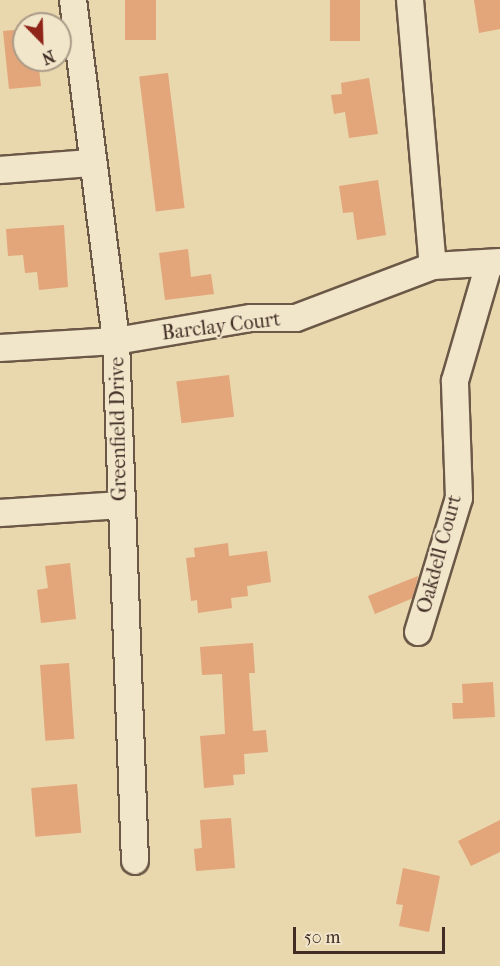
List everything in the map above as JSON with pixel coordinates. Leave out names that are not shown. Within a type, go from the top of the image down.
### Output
[{"type":"street","name":"Greenfield Drive","points":[[73,0],[91,163],[116,341],[120,505],[135,861]]},
{"type":"street","points":[[410,0],[433,266]]},
{"type":"street","points":[[0,170],[91,163]]},
{"type":"street","name":"Barclay Court","points":[[0,348],[116,341],[251,318],[296,318],[433,266],[494,263]]},
{"type":"street","name":"Oakdell Court","points":[[418,632],[459,498],[455,381],[494,263]]},
{"type":"street","points":[[0,513],[120,505]]},
{"type":"building","points":[[125,0],[156,0],[156,40],[125,40]]},
{"type":"building","points":[[330,0],[360,0],[360,41],[330,41]]},
{"type":"building","points":[[474,0],[500,0],[500,29],[479,33]]},
{"type":"building","points":[[12,30],[12,72],[39,72],[41,86],[9,89],[3,31]]},
{"type":"building","points":[[168,73],[185,208],[156,212],[139,77]]},
{"type":"building","points":[[369,78],[378,134],[349,138],[345,112],[334,114],[331,95],[342,94],[341,83]]},
{"type":"building","points":[[378,180],[386,235],[357,240],[353,212],[343,213],[339,186]]},
{"type":"building","points":[[64,225],[68,287],[39,290],[37,272],[25,273],[23,255],[8,256],[6,229]]},
{"type":"building","points":[[188,249],[191,277],[211,274],[214,294],[165,300],[159,253]]},
{"type":"building","points":[[229,375],[234,417],[182,423],[176,381]]},
{"type":"building","points":[[228,543],[229,556],[267,551],[271,582],[247,586],[248,596],[231,598],[232,608],[198,613],[197,600],[191,601],[186,558],[195,557],[194,548]]},
{"type":"building","points":[[70,563],[76,619],[41,623],[37,590],[48,588],[45,566]]},
{"type":"building","points":[[418,576],[413,598],[375,614],[368,596]]},
{"type":"building","points":[[253,643],[255,673],[249,673],[253,731],[266,730],[268,752],[244,754],[245,774],[233,775],[234,785],[204,788],[200,736],[225,734],[222,674],[202,675],[200,647]]},
{"type":"building","points":[[69,663],[74,739],[45,741],[40,665]]},
{"type":"building","points":[[493,682],[495,717],[453,719],[452,703],[463,703],[462,684]]},
{"type":"building","points":[[77,784],[81,833],[35,837],[31,788]]},
{"type":"building","points":[[231,818],[235,868],[196,871],[194,849],[202,848],[200,820]]},
{"type":"building","points":[[500,820],[500,852],[471,866],[458,841]]},
{"type":"building","points":[[403,868],[440,876],[429,932],[399,926],[403,905],[396,904]]}]
